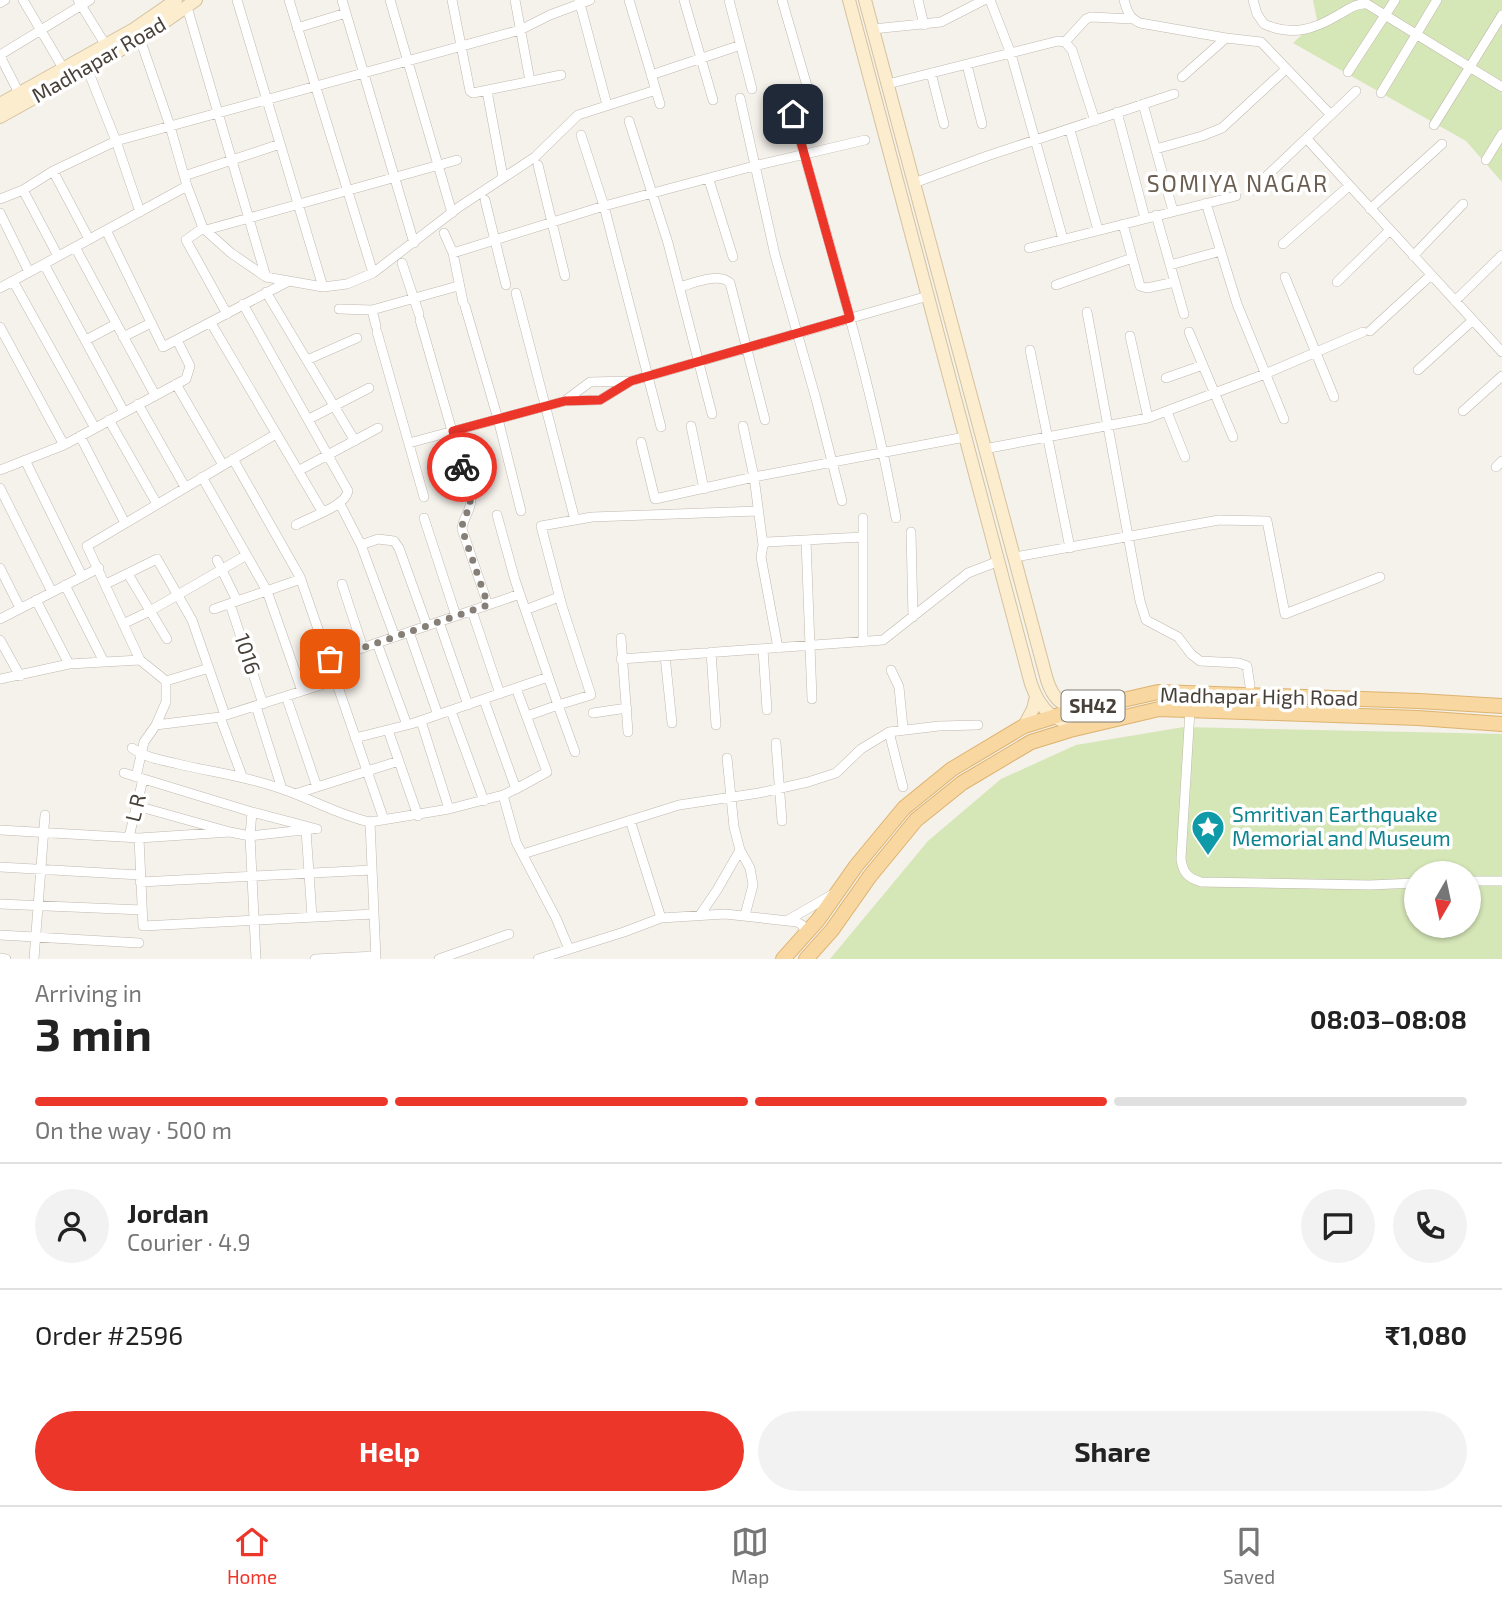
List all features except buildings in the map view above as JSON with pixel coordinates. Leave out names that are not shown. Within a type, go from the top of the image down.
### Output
[{"type":"main road","points":[[849,0],[1036,697],[1041,708],[1053,717],[1084,726]]},
{"type":"main road","points":[[865,0],[1051,691],[1054,698],[1063,705],[1079,710]]},
{"type":"main road","name":"Madhapar Road","points":[[0,104],[105,44],[186,2]]},
{"type":"main road","name":"Madhapar Road","points":[[0,117],[140,38],[186,2]]},
{"type":"main road","name":"Madhapar High Road","points":[[783,959],[807,933],[904,808],[952,769],[1024,726],[1158,692],[1502,706]]},
{"type":"main road","points":[[1024,726],[1036,697]]},
{"type":"main road","name":"SH42","points":[[806,959],[832,930],[901,837],[938,801],[987,766],[1031,742],[1084,726],[1159,709],[1418,718],[1502,724]]},
{"type":"street","points":[[0,3],[5,0]]},
{"type":"street","points":[[23,0],[63,68]]},
{"type":"street","points":[[237,0],[323,287]]},
{"type":"street","points":[[289,0],[373,274]]},
{"type":"street","points":[[342,0],[414,243]]},
{"type":"street","points":[[390,0],[452,213]]},
{"type":"street","points":[[452,0],[470,91],[476,94],[561,75]]},
{"type":"street","points":[[515,0],[530,81]]},
{"type":"street","points":[[629,0],[660,104]]},
{"type":"street","points":[[684,0],[713,100]]},
{"type":"street","points":[[729,0],[752,89]]},
{"type":"street","points":[[782,0],[807,86]]},
{"type":"street","points":[[918,0],[924,25]]},
{"type":"street","points":[[873,29],[924,25],[956,16],[984,0]]},
{"type":"street","points":[[990,0],[1011,54],[1063,239]]},
{"type":"street","points":[[1124,0],[1127,12],[1140,23],[1261,42],[1331,115]]},
{"type":"street","points":[[1253,0],[1256,14],[1264,24],[1297,30],[1318,26],[1361,4],[1372,6],[1502,86]]},
{"type":"street","points":[[1348,72],[1395,0]]},
{"type":"street","points":[[1381,93],[1437,0]]},
{"type":"street","points":[[2,195],[23,190],[53,171],[116,141],[520,30],[583,1],[607,105]]},
{"type":"street","points":[[19,93],[0,55],[42,31],[84,2],[105,44]]},
{"type":"street","points":[[186,2],[266,276]]},
{"type":"street","points":[[298,28],[346,13]]},
{"type":"street","points":[[1434,125],[1502,15]]},
{"type":"street","points":[[1065,42],[1091,17],[1133,19]]},
{"type":"street","points":[[140,38],[170,126],[185,181],[205,229],[231,253],[266,276],[323,287],[347,284],[373,274],[452,213],[535,157],[578,115],[656,90]]},
{"type":"street","points":[[1182,78],[1226,38]]},
{"type":"street","points":[[888,84],[1011,54],[1051,41],[1065,42],[1072,50],[1095,121]]},
{"type":"street","points":[[651,75],[741,46]]},
{"type":"street","points":[[967,65],[982,124]]},
{"type":"street","points":[[87,68],[140,212]]},
{"type":"street","points":[[1156,149],[1222,128],[1286,69]]},
{"type":"street","points":[[931,74],[944,124]]},
{"type":"street","points":[[487,91],[503,177]]},
{"type":"street","points":[[1252,190],[1356,91]]},
{"type":"street","points":[[788,93],[850,318],[884,453],[896,519]]},
{"type":"street","points":[[914,183],[1174,94]]},
{"type":"street","points":[[740,98],[775,255],[834,463],[842,501]]},
{"type":"street","points":[[1143,104],[1173,211]]},
{"type":"street","points":[[1117,112],[1145,218]]},
{"type":"street","points":[[629,121],[680,287],[712,414]]},
{"type":"street","points":[[1070,130],[1098,230]]},
{"type":"street","points":[[1486,160],[1502,134]]},
{"type":"street","points":[[581,135],[604,206],[661,427]]},
{"type":"street","points":[[1307,139],[1502,352]]},
{"type":"street","points":[[453,253],[604,206],[865,140]]},
{"type":"street","points":[[0,288],[140,212],[185,181],[232,160],[280,144]]},
{"type":"street","points":[[1370,209],[1442,144]]},
{"type":"street","points":[[227,314],[186,240],[205,229],[457,160]]},
{"type":"street","points":[[538,165],[565,276]]},
{"type":"street","points":[[53,171],[89,239]]},
{"type":"street","points":[[709,180],[733,257]]},
{"type":"street","points":[[1283,244],[1349,186]]},
{"type":"street","points":[[23,190],[58,256]]},
{"type":"street","points":[[1029,248],[1236,196]]},
{"type":"street","points":[[485,200],[506,285]]},
{"type":"street","points":[[1206,203],[1237,304],[1284,419]]},
{"type":"street","points":[[1413,256],[1463,204]]},
{"type":"street","points":[[0,213],[29,272]]},
{"type":"street","points":[[1156,215],[1184,314]]},
{"type":"street","points":[[1123,224],[1138,282],[1143,288],[1175,282]]},
{"type":"street","points":[[106,230],[163,346],[287,282]]},
{"type":"street","points":[[1337,282],[1390,230]]},
{"type":"street","points":[[444,233],[453,253],[458,286],[498,419],[521,511]]},
{"type":"street","points":[[75,247],[155,396]]},
{"type":"street","points":[[1170,265],[1221,251]]},
{"type":"street","points":[[1455,301],[1502,256]]},
{"type":"street","points":[[1056,285],[1132,258]]},
{"type":"street","points":[[402,262],[471,497],[471,505],[463,520],[462,529],[488,605]]},
{"type":"street","points":[[44,264],[124,412]]},
{"type":"street","points":[[984,449],[1148,418],[1214,394],[1367,331],[1431,275]]},
{"type":"street","points":[[1285,277],[1334,397]]},
{"type":"street","points":[[680,287],[720,278],[727,279],[730,283],[765,419]]},
{"type":"street","points":[[13,281],[95,428]]},
{"type":"street","points":[[339,309],[372,310],[458,286]]},
{"type":"street","points":[[266,292],[355,441]]},
{"type":"street","points":[[516,293],[575,520]]},
{"type":"street","points":[[565,401],[590,382],[631,381],[928,296]]},
{"type":"street","points":[[243,304],[348,491],[347,497],[340,504],[296,525]]},
{"type":"street","points":[[372,310],[424,497]]},
{"type":"street","points":[[1087,312],[1140,601],[1146,620],[1178,636],[1191,654],[1200,661],[1239,663],[1247,666],[1250,686]]},
{"type":"street","points":[[1418,370],[1473,320]]},
{"type":"street","points":[[123,337],[151,323]]},
{"type":"street","points":[[211,323],[322,511]]},
{"type":"street","points":[[86,340],[116,324]]},
{"type":"street","points":[[0,327],[64,445]]},
{"type":"street","points":[[1189,332],[1233,437]]},
{"type":"street","points":[[1130,336],[1148,418]]},
{"type":"street","points":[[1494,344],[1502,337]]},
{"type":"street","points":[[307,360],[357,338]]},
{"type":"street","points":[[0,470],[64,445],[186,379],[190,366],[177,340]]},
{"type":"street","points":[[1030,350],[1070,548]]},
{"type":"street","points":[[1166,378],[1203,365]]},
{"type":"street","points":[[1463,411],[1502,376]]},
{"type":"street","points":[[409,443],[565,401],[600,400],[631,381]]},
{"type":"street","points":[[176,384],[223,465]]},
{"type":"street","points":[[309,419],[369,388]]},
{"type":"street","points":[[138,404],[185,487]]},
{"type":"street","points":[[1167,412],[1185,457]]},
{"type":"street","points":[[109,420],[157,504]]},
{"type":"street","points":[[691,426],[704,489]]},
{"type":"street","points":[[743,426],[754,477],[763,545],[761,557],[778,648]]},
{"type":"street","points":[[298,471],[378,428]]},
{"type":"street","points":[[209,668],[166,681],[140,660],[87,546],[276,434]]},
{"type":"street","points":[[80,436],[125,523]]},
{"type":"street","points":[[641,442],[655,499],[754,477],[965,437]]},
{"type":"street","points":[[233,459],[301,579],[384,820]]},
{"type":"street","points":[[25,460],[82,576]]},
{"type":"street","points":[[202,477],[267,591],[302,691]]},
{"type":"street","points":[[0,488],[52,592]]},
{"type":"street","points":[[340,504],[361,545],[396,637]]},
{"type":"street","points":[[527,716],[591,695],[559,597],[541,526],[592,517],[758,511]]},
{"type":"street","points":[[497,515],[525,610],[575,752]]},
{"type":"street","points":[[424,518],[456,616]]},
{"type":"street","points":[[863,518],[863,642]]},
{"type":"street","points":[[1015,557],[1219,520],[1267,521],[1285,614],[1380,577]]},
{"type":"street","points":[[911,532],[913,617]]},
{"type":"street","points":[[763,545],[767,542],[863,537]]},
{"type":"street","points":[[361,545],[378,539],[394,541],[399,548],[427,626]]},
{"type":"street","points":[[806,540],[812,699]]},
{"type":"street","points":[[123,624],[178,595],[219,564],[245,556]]},
{"type":"street","points":[[106,584],[157,559],[192,620],[242,776]]},
{"type":"street","points":[[621,659],[883,640],[968,573],[999,561]]},
{"type":"street","name":"1016","points":[[219,564],[234,603],[282,789]]},
{"type":"street","points":[[0,568],[20,608]]},
{"type":"street","points":[[0,619],[99,568]]},
{"type":"street","points":[[128,574],[166,639]]},
{"type":"street","points":[[215,609],[301,579]]},
{"type":"street","points":[[342,584],[363,648]]},
{"type":"street","points":[[65,585],[103,660]]},
{"type":"street","points":[[330,659],[520,594]]},
{"type":"street","points":[[525,610],[559,597]]},
{"type":"street","points":[[36,600],[69,664]]},
{"type":"street","points":[[472,611],[500,694]]},
{"type":"street","points":[[439,622],[468,705]]},
{"type":"street","points":[[410,632],[438,715]]},
{"type":"street","points":[[621,638],[628,732]]},
{"type":"street","points":[[0,640],[20,676]]},
{"type":"street","points":[[377,643],[407,725]]},
{"type":"street","points":[[763,649],[766,710]]},
{"type":"street","points":[[711,653],[716,725]]},
{"type":"street","points":[[665,656],[672,723]]},
{"type":"street","points":[[0,679],[69,664],[140,660]]},
{"type":"street","points":[[891,670],[899,687],[904,728]]},
{"type":"street","points":[[355,737],[421,721],[548,677]]},
{"type":"street","points":[[156,725],[223,716],[337,680]]},
{"type":"street","name":"L R","points":[[142,910],[134,837],[141,755],[166,702],[166,681]]},
{"type":"street","points":[[132,748],[141,755],[242,776],[282,789],[352,818],[370,822],[418,816],[484,802],[547,772],[516,688]]},
{"type":"street","points":[[286,696],[317,787]]},
{"type":"street","points":[[484,701],[516,789]]},
{"type":"street","points":[[593,713],[627,708]]},
{"type":"street","points":[[1189,710],[1181,859],[1182,870],[1190,879],[1201,883],[1404,883]]},
{"type":"street","points":[[451,711],[484,802]]},
{"type":"street","points":[[421,721],[449,809]]},
{"type":"street","points":[[523,855],[702,800],[731,798],[836,773],[861,749],[888,732],[904,728],[978,725]]},
{"type":"street","points":[[388,730],[418,816]]},
{"type":"street","points":[[888,732],[903,787]]},
{"type":"street","points":[[776,743],[782,821]]},
{"type":"street","points":[[727,758],[734,827],[740,850],[750,868],[753,886],[745,915]]},
{"type":"street","points":[[295,794],[399,761]]},
{"type":"street","points":[[124,773],[252,812],[317,828],[250,836],[137,806]]},
{"type":"street","points":[[503,795],[516,842],[556,918],[569,950]]},
{"type":"street","points":[[252,812],[250,836],[256,959]]},
{"type":"street","points":[[34,959],[45,815]]},
{"type":"street","points":[[630,820],[661,918]]},
{"type":"street","points":[[315,959],[376,958],[370,822]]},
{"type":"street","points":[[0,830],[134,837],[230,832]]},
{"type":"street","points":[[306,830],[312,917]]},
{"type":"street","points":[[699,915],[718,890],[740,850]]},
{"type":"street","points":[[0,867],[140,879],[372,870]]},
{"type":"street","points":[[1481,881],[1502,881]]},
{"type":"street","points":[[788,920],[838,891]]},
{"type":"street","points":[[0,904],[142,910],[143,926],[374,914]]},
{"type":"street","points":[[538,959],[661,918],[745,915],[788,920],[802,925],[807,933]]},
{"type":"street","points":[[439,959],[509,934]]},
{"type":"street","points":[[0,935],[139,943]]},
{"type":"street","points":[[0,958],[6,959]]},
{"type":"green space","points":[[1313,0],[1502,0],[1502,182],[1466,141],[1293,43],[1317,20]]},
{"type":"green space","name":"Smritivan Earthquake Memorial and Museum","points":[[1184,727],[1502,734],[1502,959],[830,959],[928,841],[1001,779],[1076,745]]},
{"type":"way so far","points":[[330,659],[488,605],[462,529],[463,520],[471,505],[462,467]]},
{"type":"place","name":"Smritivan Earthquake Memorial and Museum","points":[[1208,857]]},
{"type":"district","name":"SOMIYA NAGAR","points":[[1238,184]]},
{"type":"route","points":[[462,467],[453,431],[565,401],[600,400],[631,381],[850,318],[793,114]]}]
